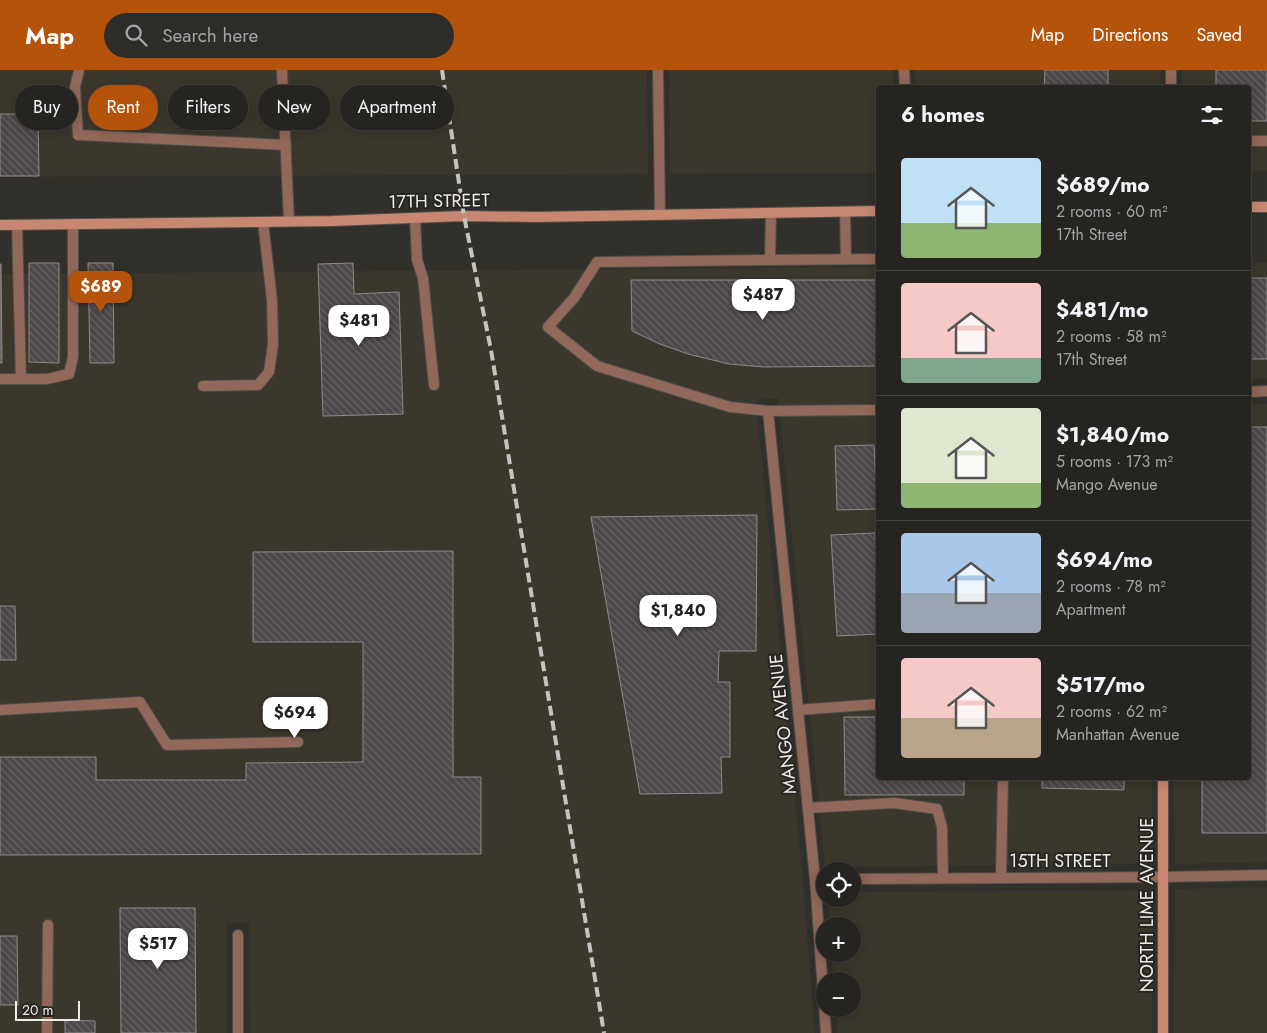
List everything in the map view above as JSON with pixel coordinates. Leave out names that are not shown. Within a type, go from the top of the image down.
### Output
[{"type":"main road","points":[[1251,207],[1267,207]]},
{"type":"main road","name":"17TH STREET","points":[[0,225],[876,211]]},
{"type":"main road","name":"NORTH LIME AVENUE","points":[[1163,780],[1163,1033]]},
{"type":"street","points":[[79,70],[75,87],[78,135],[286,145]]},
{"type":"street","points":[[282,70],[289,221]]},
{"type":"street","points":[[658,70],[660,214]]},
{"type":"street","points":[[904,70],[905,85]]},
{"type":"street","points":[[1171,70],[1171,85]]},
{"type":"street","points":[[1251,141],[1267,141]]},
{"type":"street","points":[[845,212],[846,260]]},
{"type":"street","points":[[770,260],[771,213]]},
{"type":"street","points":[[415,218],[416,260],[423,278],[434,385]]},
{"type":"street","points":[[203,386],[258,385],[269,372],[273,344],[272,300],[263,222]]},
{"type":"street","points":[[17,224],[21,379]]},
{"type":"street","points":[[0,380],[47,379],[70,374],[73,357],[73,224]]},
{"type":"street","points":[[876,259],[598,262],[574,298],[548,327],[598,366],[730,407],[768,411],[876,410]]},
{"type":"street","points":[[1251,392],[1267,391]]},
{"type":"street","name":"MANGO AVENUE","points":[[768,411],[808,808],[817,862]]},
{"type":"street","points":[[0,710],[140,702],[166,745],[298,742]]},
{"type":"street","points":[[798,710],[876,704]]},
{"type":"street","points":[[1001,877],[1003,780]]},
{"type":"street","points":[[808,808],[894,803],[938,809],[942,827],[943,878]]},
{"type":"street","name":"15TH STREET","points":[[861,879],[1267,875]]},
{"type":"street","name":"MANGO AVENUE","points":[[821,907],[826,1033]]},
{"type":"street","points":[[47,1033],[48,924]]},
{"type":"street","points":[[238,935],[238,1033]]},
{"type":"shaded area","points":[[0,70],[647,70],[648,174],[0,177]]},
{"type":"shaded area","points":[[669,70],[893,70],[894,85],[876,85],[876,173],[670,174]]},
{"type":"shaded area","points":[[915,70],[1160,70],[1160,85],[916,85]]},
{"type":"shaded area","points":[[1182,70],[1267,70],[1267,171],[1251,171],[1251,85],[1182,85]]},
{"type":"shaded area","points":[[1251,263],[1267,263],[1267,378],[1251,379]]},
{"type":"shaded area","points":[[876,267],[876,780],[1152,780],[1152,864],[861,867],[861,862],[824,862],[778,398],[756,400],[803,880],[815,1033],[250,1033],[249,922],[227,923],[227,1033],[0,1033],[0,274]]},
{"type":"shaded area","points":[[1251,404],[1267,404],[1267,862],[1175,864],[1174,780],[1251,780]]},
{"type":"shaded area","points":[[1267,887],[1267,1033],[1174,1033],[1175,889]]},
{"type":"shaded area","points":[[1152,890],[1152,1033],[838,1033],[837,1017],[861,1017],[861,972],[833,972],[833,962],[861,962],[861,917],[829,917],[828,907],[861,907],[861,892]]},
{"type":"building","points":[[1045,70],[1108,70],[1108,85],[1044,85]]},
{"type":"building","points":[[1216,70],[1267,70],[1267,121],[1251,121],[1251,85],[1216,85]]},
{"type":"building","points":[[0,114],[15,114],[15,130],[38,130],[39,176],[0,176]]},
{"type":"building","points":[[29,263],[59,263],[59,363],[29,362]]},
{"type":"building","points":[[88,263],[113,263],[114,363],[90,363]]},
{"type":"building","points":[[353,263],[354,294],[399,292],[403,414],[323,416],[318,264]]},
{"type":"building","points":[[1,264],[2,363],[0,363]]},
{"type":"building","points":[[1251,278],[1267,278],[1267,359],[1251,359]]},
{"type":"building","points":[[631,280],[876,280],[876,366],[764,367],[729,364],[688,354],[632,331]]},
{"type":"building","points":[[1251,427],[1267,427],[1267,833],[1202,833],[1202,780],[1251,780]]},
{"type":"building","points":[[874,445],[876,509],[837,510],[835,446]]},
{"type":"building","points":[[757,515],[756,651],[719,651],[718,682],[730,682],[730,757],[721,757],[722,793],[640,794],[591,517]]},
{"type":"building","points":[[875,533],[876,634],[837,636],[831,535]]},
{"type":"building","points":[[453,551],[453,777],[481,777],[481,854],[0,855],[0,757],[96,757],[96,780],[246,780],[246,763],[363,762],[363,642],[253,642],[253,552]]},
{"type":"building","points":[[0,606],[15,606],[16,660],[0,660]]},
{"type":"building","points":[[844,717],[876,717],[876,780],[964,780],[964,795],[845,795]]},
{"type":"building","points":[[1042,780],[1124,780],[1124,790],[1042,788]]},
{"type":"building","points":[[120,908],[195,908],[196,1033],[121,1033]]},
{"type":"building","points":[[0,936],[17,936],[18,1005],[0,1005]]},
{"type":"building","points":[[65,1020],[95,1021],[95,1033],[65,1033]]},
{"type":"railway","points":[[442,70],[464,216],[491,350],[604,1033]]}]
